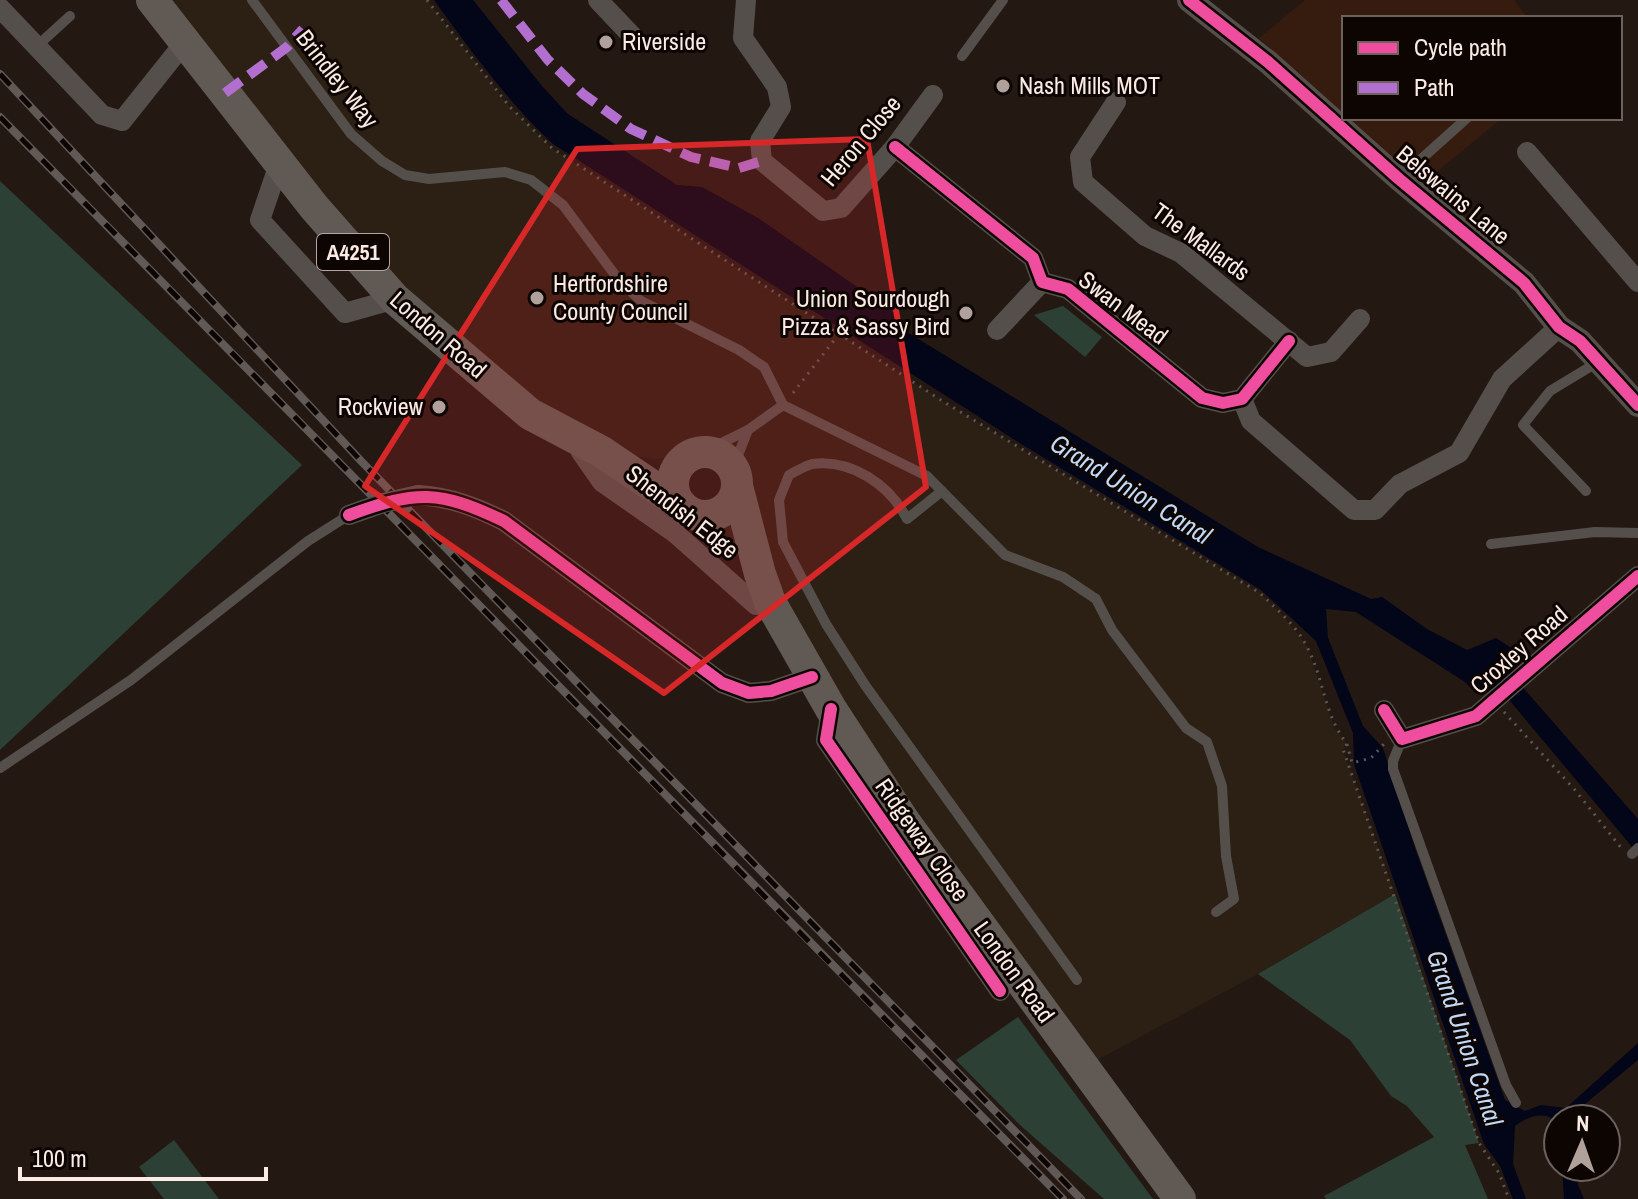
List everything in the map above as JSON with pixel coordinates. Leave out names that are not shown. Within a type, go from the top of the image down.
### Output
[{"type":"main road","name":"London Road","points":[[152,0],[279,164],[395,299],[530,414],[590,445],[723,529],[765,588],[831,709],[904,821],[1180,1199]]},
{"type":"main road","name":"London Road","points":[[590,445],[657,459],[697,453]]},
{"type":"main road","points":[[697,453],[715,453],[725,459],[735,477],[734,497],[723,510],[710,515],[691,511],[674,491],[674,475],[679,465],[697,453]]},
{"type":"main road","name":"London Road","points":[[735,477],[765,588]]},
{"type":"street","points":[[627,0],[604,6],[634,38]]},
{"type":"street","name":"Heron Close","points":[[746,0],[743,38],[777,87],[781,107],[760,141],[762,161],[823,211],[841,208],[895,147],[933,95]]},
{"type":"street","name":"Belswains Lane","points":[[1189,0],[1268,62],[1399,179],[1524,283],[1559,327],[1580,341],[1634,395]]},
{"type":"street","points":[[0,8],[102,115],[122,121],[185,42]]},
{"type":"street","name":"The Mallards","points":[[1116,102],[1080,157],[1083,182],[1145,236],[1181,253],[1307,357],[1331,352],[1360,319]]},
{"type":"street","name":"Swan Mead","points":[[895,147],[1033,258],[1042,282]]},
{"type":"street","points":[[1527,152],[1638,282]]},
{"type":"street","points":[[279,164],[260,220],[345,313],[395,299]]},
{"type":"street","name":"Swan Mead","points":[[997,330],[1042,282]]},
{"type":"street","name":"Swan Mead","points":[[1042,282],[1068,289],[1202,398],[1232,401]]},
{"type":"street","points":[[1289,341],[1232,401],[1354,510],[1375,510],[1400,484],[1459,453],[1502,379],[1559,327]]},
{"type":"street","name":"Shendish Edge","points":[[590,445],[581,452],[602,482],[675,533],[756,605],[765,588]]},
{"type":"street","points":[[349,515],[418,495],[440,496],[461,502],[504,521],[722,683],[749,693],[771,691],[812,677]]},
{"type":"street","name":"Croxley Road","points":[[1396,738],[1476,716],[1638,576]]},
{"type":"street","name":"Ridgeway Close","points":[[831,709],[826,740],[1000,991]]},
{"type":"street","points":[[1384,710],[1396,738]]},
{"type":"lane","name":"Brindley Way","points":[[252,0],[351,134],[382,161],[405,175],[429,179],[505,172],[531,180],[563,205],[618,279],[641,301],[739,350],[764,367],[783,405]]},
{"type":"lane","points":[[962,56],[1003,0]]},
{"type":"lane","points":[[37,46],[70,16]]},
{"type":"lane","points":[[1399,179],[1465,120]]},
{"type":"lane","points":[[1586,491],[1523,425],[1550,391],[1598,362]]},
{"type":"lane","points":[[697,453],[748,430],[783,405],[927,476],[1005,555],[1063,577],[1096,599],[1112,630],[1186,728],[1207,742],[1222,786],[1226,856],[1234,899],[1216,912]]},
{"type":"lane","points":[[735,477],[748,430]]},
{"type":"lane","points":[[942,491],[907,519],[900,504],[878,483],[846,466],[811,464],[789,475],[779,500],[783,542],[826,624],[865,685],[1077,980]]},
{"type":"lane","points":[[0,768],[131,680],[308,541],[349,515]]},
{"type":"lane","points":[[1491,544],[1595,532],[1638,533]]},
{"type":"lane","points":[[1396,738],[1393,769],[1506,1085],[1516,1103]]},
{"type":"path","points":[[427,0],[509,106],[552,148],[1058,473],[1260,593],[1307,646],[1334,727],[1347,744],[1352,763],[1371,758],[1396,738]]},
{"type":"path","points":[[783,405],[839,334]]},
{"type":"path","points":[[1496,700],[1633,853]]},
{"type":"path","points":[[1347,744],[1343,749],[1479,1143],[1499,1173],[1509,1199]]},
{"type":"highlighted area","points":[[867,139],[926,487],[664,693],[365,486],[577,149]]},
{"type":"shaded area","points":[[175,0],[427,0],[509,106],[552,148],[944,402],[1260,593],[1307,646],[1334,727],[1347,744],[1343,750],[1395,894],[1258,974],[1084,1067],[760,574],[710,515],[737,486],[733,468],[715,453],[657,459],[602,452],[395,299],[161,13]]},
{"type":"shaded area","points":[[1305,0],[1514,0],[1526,16],[1342,16],[1342,116],[1259,38]]},
{"type":"shaded area","points":[[1346,120],[1500,120],[1421,185],[1410,166],[1395,164]]},
{"type":"green space","points":[[0,181],[302,465],[0,750]]},
{"type":"green space","points":[[1063,306],[1102,337],[1085,357],[1034,315]]},
{"type":"green space","points":[[1395,894],[1479,1143],[1465,1145],[1488,1199],[1326,1199],[1324,1196],[1434,1137],[1407,1106],[1391,1096],[1350,1040],[1258,974]]},
{"type":"green space","points":[[1018,1017],[1153,1199],[1104,1199],[1020,1125],[956,1060]]},
{"type":"green space","points":[[174,1140],[219,1199],[164,1199],[139,1167]]},
{"type":"water","name":"Grand Union Canal","points":[[434,0],[473,0],[568,114],[677,185],[702,187],[758,218],[896,314],[902,329],[1258,547],[1371,599],[1382,597],[1427,629],[1467,650],[1496,638],[1524,656],[1511,674],[1638,819],[1638,854],[1500,689],[1475,692],[1465,682],[1356,612],[1326,609],[1328,638],[1363,726],[1383,748],[1415,848],[1505,1100],[1525,1111],[1542,1105],[1542,1116],[1526,1119],[1515,1126],[1513,1164],[1526,1199],[1513,1199],[1500,1166],[1484,1144],[1354,764],[1353,733],[1316,641],[1261,590],[1018,442],[553,144],[476,57]]},
{"type":"water","points":[[1638,1043],[1638,1060],[1586,1103],[1572,1103]]},
{"type":"water","points":[[1563,1183],[1578,1183],[1584,1199],[1564,1199]]},
{"type":"railway","points":[[0,74],[362,462],[1081,1199]]},
{"type":"railway","points":[[0,117],[1063,1199]]},
{"type":"marked path","points":[[501,0],[548,60],[583,94],[631,129],[691,157],[739,168],[762,161]]},
{"type":"marked path","points":[[225,93],[287,47],[303,29]]},
{"type":"cycle path","points":[[1189,0],[1268,62],[1399,179],[1524,283],[1559,327],[1580,341],[1638,405]]},
{"type":"cycle path","points":[[895,147],[1033,258],[1042,282],[1068,289],[1202,398],[1223,403],[1242,399],[1289,341]]},
{"type":"cycle path","points":[[349,515],[411,498],[428,497],[462,503],[504,521],[722,683],[749,693],[771,691],[812,677]]},
{"type":"cycle path","points":[[1384,710],[1402,739],[1476,716],[1638,576]]},
{"type":"cycle path","points":[[831,709],[826,740],[1000,991]]},
{"type":"place","name":"Riverside","points":[[606,42]]},
{"type":"place","name":"Nash Mills MOT","points":[[1003,86]]},
{"type":"place","name":"Hertfordshire County Council","points":[[537,298]]},
{"type":"place","name":"Union Sourdough Pizza & Sassy Bird","points":[[966,313]]},
{"type":"place","name":"Rockview","points":[[439,407]]}]
